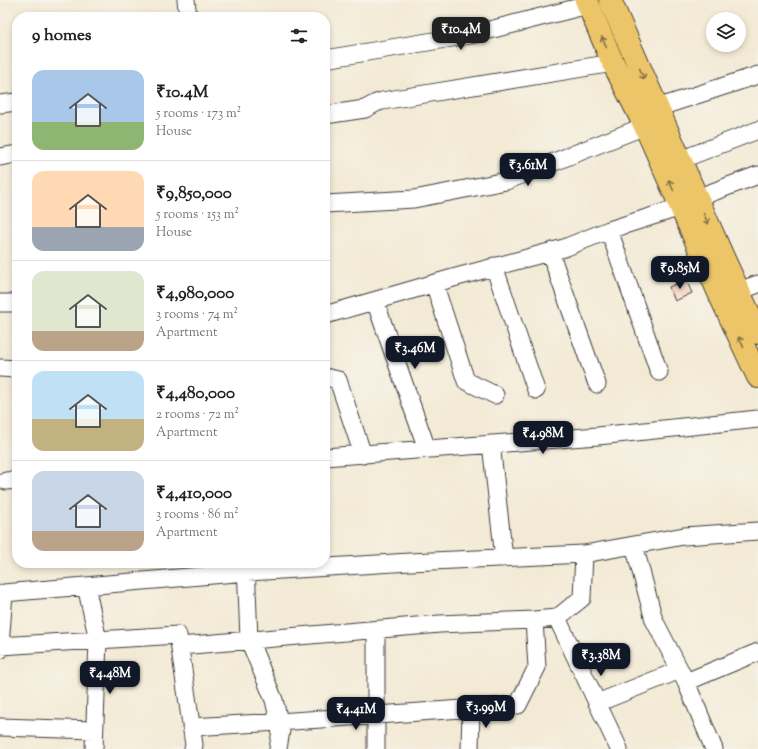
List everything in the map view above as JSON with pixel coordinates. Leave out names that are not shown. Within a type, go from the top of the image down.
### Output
[{"type":"highway","points":[[610,0],[680,160],[689,202],[722,300],[758,377]]},
{"type":"highway","points":[[587,2],[613,63],[645,126],[689,202],[748,288],[758,333]]},
{"type":"street","points":[[186,0],[187,12]]},
{"type":"street","points":[[330,58],[470,35],[587,2]]},
{"type":"street","points":[[330,114],[365,108],[382,101],[613,63]]},
{"type":"street","points":[[657,108],[758,75]]},
{"type":"street","points":[[0,104],[12,103]]},
{"type":"street","points":[[330,204],[414,198],[506,181],[645,126]]},
{"type":"street","points":[[680,160],[758,130]]},
{"type":"street","points":[[0,157],[12,155]]},
{"type":"street","points":[[330,314],[494,266],[564,248],[609,230],[758,176]]},
{"type":"street","points":[[609,230],[659,372]]},
{"type":"street","points":[[550,252],[597,384]]},
{"type":"street","points":[[494,266],[536,390]]},
{"type":"street","points":[[434,283],[466,381],[495,395]]},
{"type":"street","points":[[375,301],[427,449]]},
{"type":"street","points":[[0,303],[12,303]]},
{"type":"street","points":[[0,368],[12,369]]},
{"type":"street","points":[[330,378],[338,380],[363,455]]},
{"type":"street","points":[[330,457],[598,436],[758,419]]},
{"type":"street","points":[[491,444],[504,558]]},
{"type":"street","points":[[330,565],[584,554],[684,536],[758,531]]},
{"type":"street","points":[[634,545],[654,620],[683,676],[714,749]]},
{"type":"street","points":[[180,646],[440,624],[557,618],[582,598],[584,554]]},
{"type":"street","points":[[0,650],[4,593],[86,586],[246,568],[249,640],[274,700],[281,730],[278,749]]},
{"type":"street","points":[[86,586],[98,640],[94,749]]},
{"type":"street","points":[[557,618],[618,749]]},
{"type":"street","points":[[191,727],[518,705],[537,667],[534,620]]},
{"type":"street","points":[[376,630],[376,749]]},
{"type":"street","points":[[0,646],[178,635],[193,749]]},
{"type":"street","points":[[597,703],[758,653]]},
{"type":"street","points":[[470,749],[471,708]]},
{"type":"street","points":[[0,727],[94,730]]},
{"type":"building","points":[[686,280],[692,293],[675,301],[669,287]]}]
